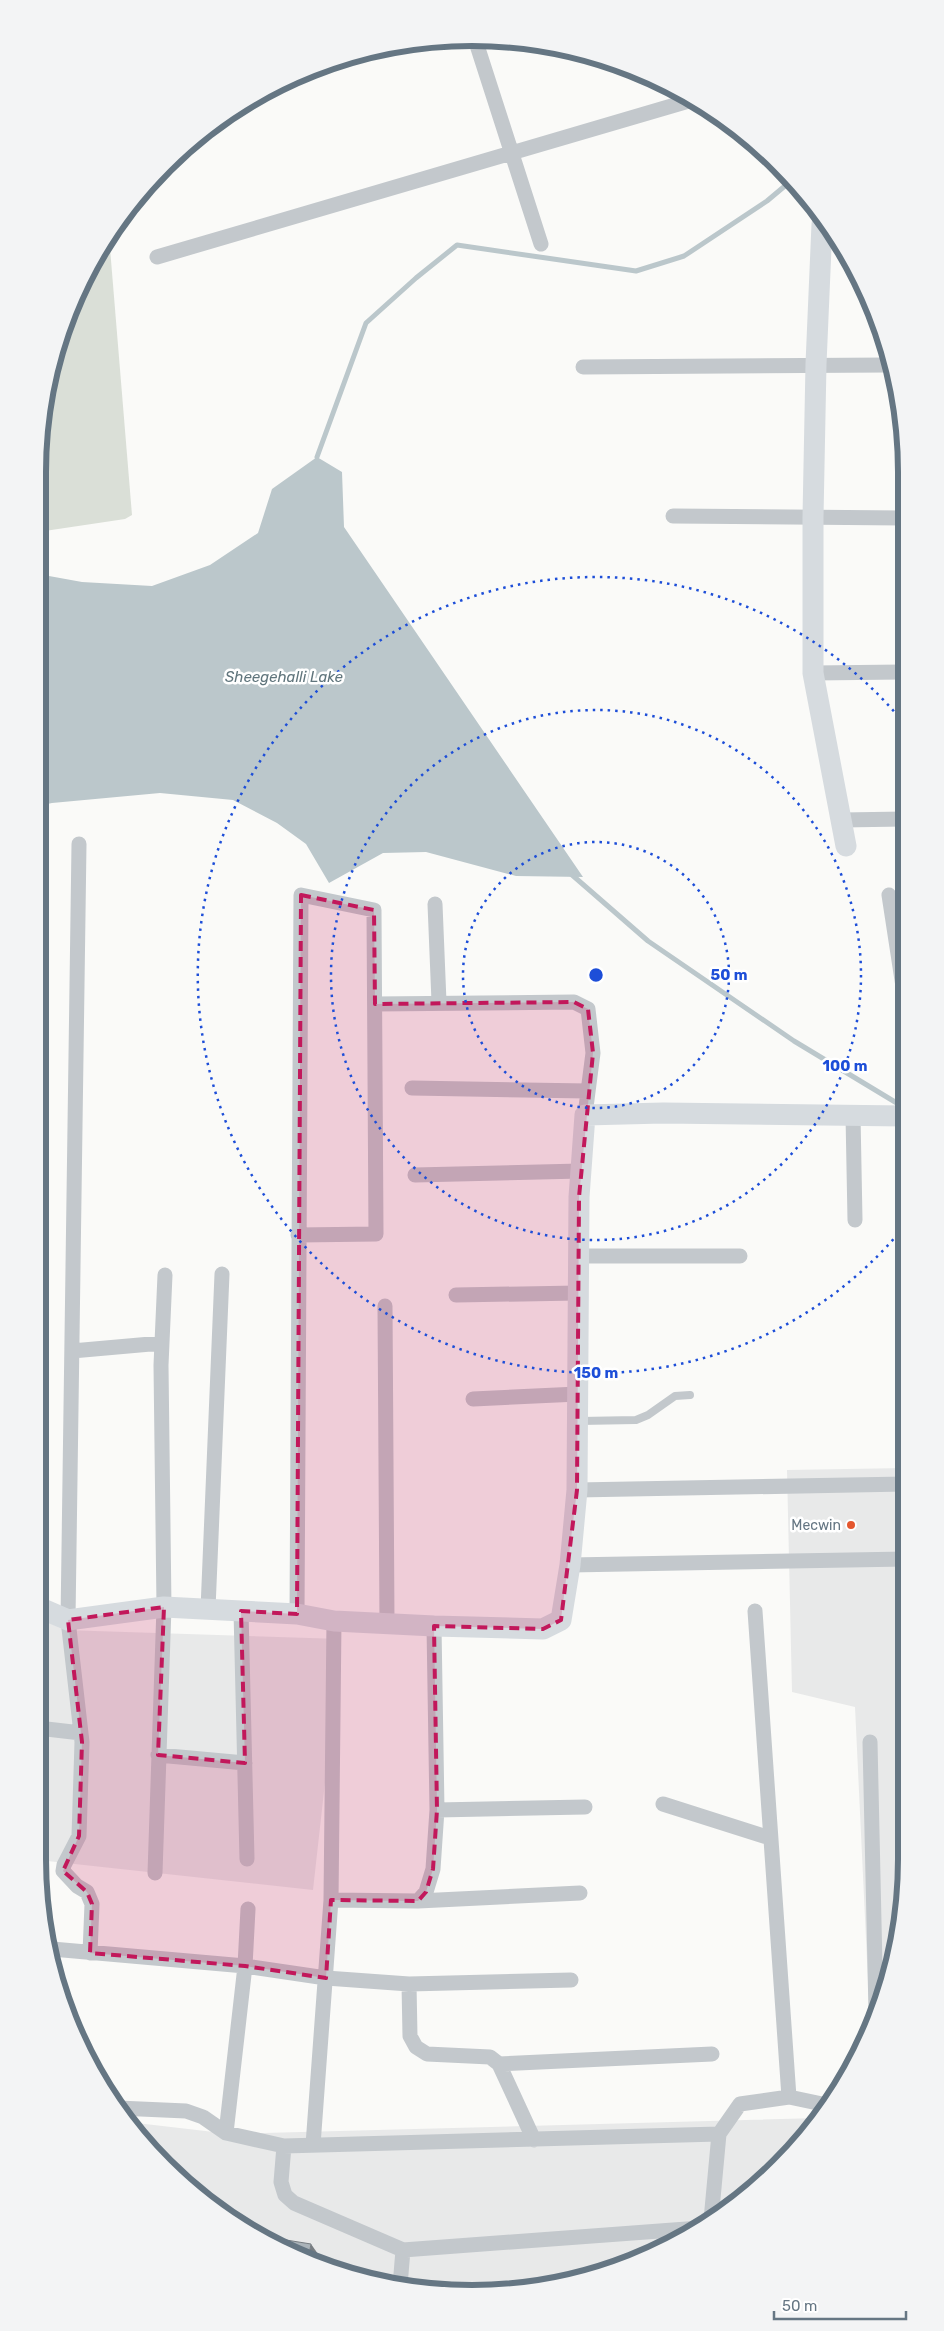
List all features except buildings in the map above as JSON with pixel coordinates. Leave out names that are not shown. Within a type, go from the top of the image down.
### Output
[{"type":"street","points":[[477,46],[540,244]]},
{"type":"street","points":[[157,257],[684,102]]},
{"type":"street","points":[[822,229],[816,364],[813,517],[813,674],[846,846]]},
{"type":"street","points":[[583,367],[884,364]]},
{"type":"street","points":[[674,516],[898,518]]},
{"type":"street","points":[[813,674],[898,672]]},
{"type":"street","points":[[842,820],[898,819]]},
{"type":"street","points":[[79,844],[68,1620],[81,1733],[79,1836],[64,1865],[64,1871],[77,1886],[87,1892],[92,1904],[90,1953]]},
{"type":"street","points":[[297,1614],[298,1235],[301,895],[374,910],[376,1234],[298,1235]]},
{"type":"street","points":[[889,895],[898,954]]},
{"type":"street","points":[[436,904],[439,1002]]},
{"type":"street","points":[[46,1610],[68,1620],[164,1607],[297,1614],[334,1621],[543,1629],[561,1620],[570,1565],[577,1490],[578,1256],[585,1116],[593,1053],[588,1009],[574,1002],[375,1004]]},
{"type":"street","points":[[412,1088],[588,1091]]},
{"type":"street","points":[[585,1116],[664,1113],[898,1116]]},
{"type":"street","points":[[853,1115],[855,1220]]},
{"type":"street","points":[[415,1175],[582,1171]]},
{"type":"street","points":[[578,1256],[740,1256]]},
{"type":"street","points":[[208,1609],[222,1274]]},
{"type":"street","points":[[155,1872],[164,1607],[162,1343],[165,1275]]},
{"type":"street","points":[[456,1295],[578,1294]]},
{"type":"street","points":[[386,1306],[387,1622]]},
{"type":"street","points":[[72,1351],[162,1343]]},
{"type":"street","points":[[473,1400],[578,1394]]},
{"type":"street","points":[[577,1490],[898,1484]]},
{"type":"street","points":[[570,1565],[898,1559]]},
{"type":"street","points":[[241,1611],[247,1859]]},
{"type":"street","points":[[755,1611],[789,2097]]},
{"type":"street","points":[[313,2145],[331,1900],[334,1621]]},
{"type":"street","points":[[418,1901],[426,1892],[433,1869],[437,1810],[434,1626]]},
{"type":"street","points":[[46,1729],[81,1733]]},
{"type":"street","points":[[870,1742],[876,1994]]},
{"type":"street","points":[[158,1755],[244,1763]]},
{"type":"street","points":[[663,1804],[770,1838]]},
{"type":"street","points":[[437,1810],[585,1807]]},
{"type":"street","points":[[331,1900],[418,1901],[580,1893]]},
{"type":"street","points":[[226,2134],[245,1966],[248,1909]]},
{"type":"street","points":[[56,1949],[245,1966],[326,1978],[409,1984],[571,1980]]},
{"type":"street","points":[[409,1984],[410,2036],[416,2047],[427,2054],[490,2057],[500,2064],[534,2140]]},
{"type":"street","points":[[500,2064],[712,2054]]},
{"type":"street","points":[[712,2211],[719,2134],[740,2104],[789,2097],[821,2103]]},
{"type":"street","points":[[127,2108],[186,2111],[203,2117],[226,2134],[284,2146],[719,2134]]},
{"type":"street","points":[[284,2146],[281,2182],[285,2195],[294,2203],[402,2250],[683,2229]]},
{"type":"street","points":[[400,2279],[402,2250]]},
{"type":"lane","points":[[578,1421],[636,1420],[648,1415],[674,1396],[690,1395]]},
{"type":"highlighted area","points":[[301,895],[374,910],[375,1004],[574,1002],[588,1009],[593,1053],[579,1197],[577,1490],[561,1620],[543,1629],[434,1626],[437,1810],[433,1869],[426,1892],[418,1901],[331,1900],[326,1978],[245,1966],[90,1953],[92,1904],[87,1892],[63,1871],[79,1836],[82,1742],[68,1620],[164,1607],[158,1755],[245,1763],[241,1611],[297,1614]]},
{"type":"shaded area","points":[[110,248],[132,515],[125,519],[46,531],[47,444],[54,389],[69,335],[79,309]]},
{"type":"shaded area","points":[[898,1468],[897,1887],[890,1942],[869,2011],[855,1707],[792,1692],[787,1470]]},
{"type":"shaded area","points":[[46,1621],[64,1630],[341,1639],[313,1890],[46,1861]]},
{"type":"shaded area","points":[[810,2118],[792,2140],[753,2179],[709,2213],[660,2241],[609,2262],[555,2277],[500,2284],[472,2285],[444,2284],[389,2277],[335,2262],[284,2241],[259,2228],[213,2197],[171,2160],[138,2123],[231,2134]]},
{"type":"water","name":"Sheegehalli Lake","points":[[317,457],[342,472],[344,527],[583,877],[516,876],[426,852],[383,853],[329,883],[306,844],[277,823],[233,800],[160,793],[46,804],[46,575],[82,582],[152,586],[210,565],[258,533],[272,489]]},
{"type":"waterway","points":[[317,457],[366,323],[416,278],[457,245],[636,271],[684,256],[767,201],[786,185]]},
{"type":"waterway","points":[[571,874],[648,941],[794,1041],[898,1104]]},
{"type":"place","name":"Mecwin","points":[[851,1525]]}]
